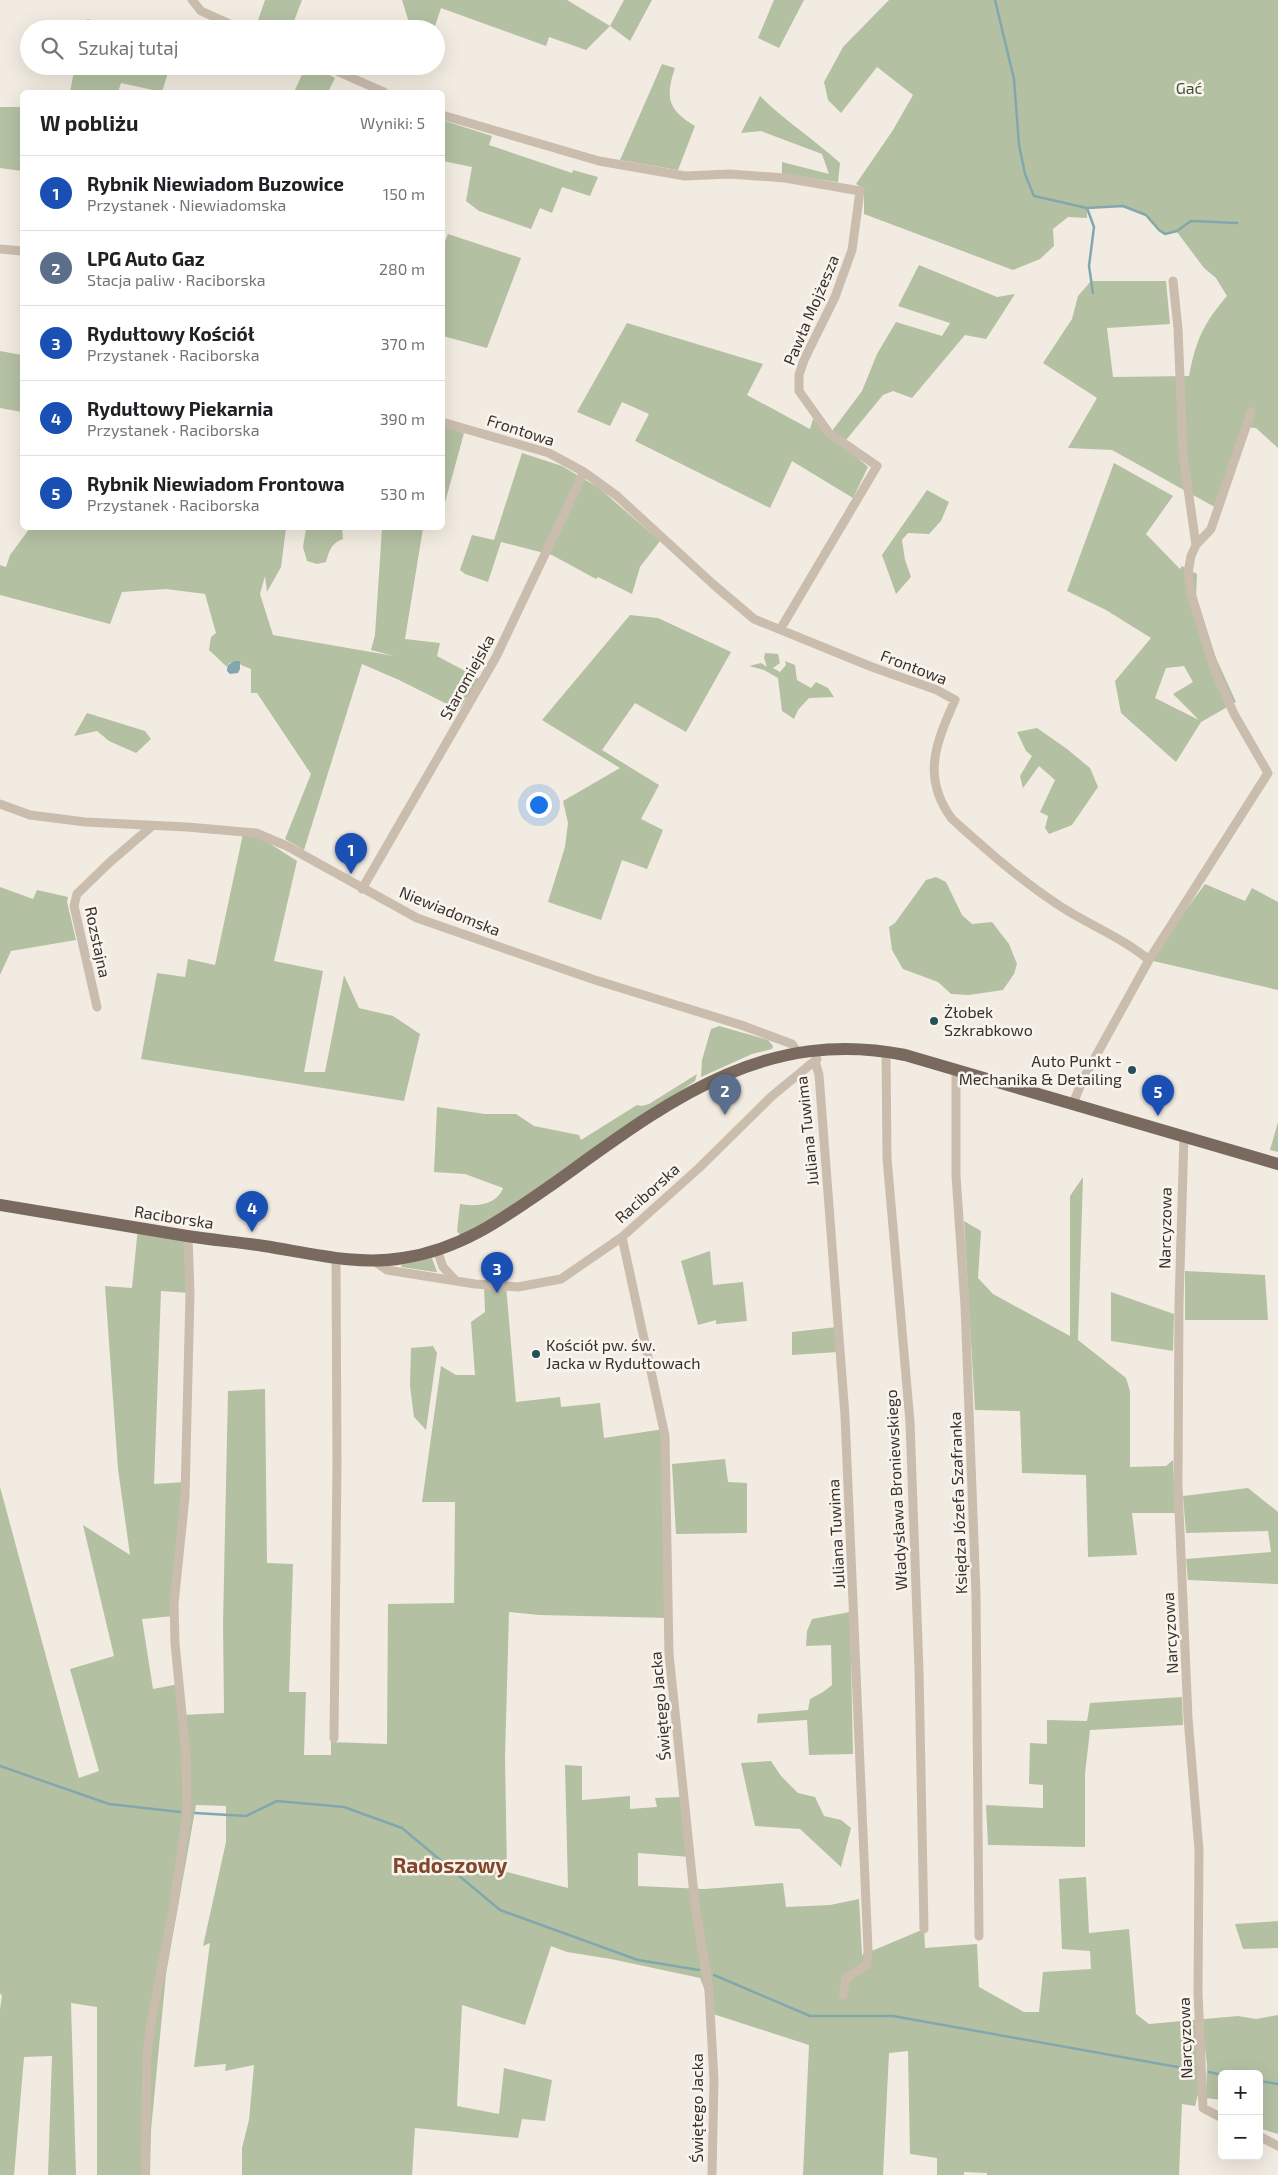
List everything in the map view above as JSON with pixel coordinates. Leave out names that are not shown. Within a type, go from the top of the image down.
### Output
[{"type":"main road","name":"Raciborska","points":[[0,1205],[188,1236],[336,1257],[374,1260],[404,1258],[437,1250],[468,1239],[498,1222],[654,1112],[707,1083],[756,1062],[798,1053],[850,1048],[886,1051],[1074,1099],[1184,1136],[1278,1164]]},
{"type":"street","points":[[192,0],[201,11],[220,20]]},
{"type":"street","points":[[345,75],[379,90]]},
{"type":"street","name":"Pawła Mojżesza","points":[[445,116],[598,160],[685,176],[729,174],[785,178],[841,186],[860,191],[852,250],[835,297],[804,360],[799,375],[799,391],[829,433],[877,466],[781,628]]},
{"type":"street","points":[[0,249],[20,252]]},
{"type":"street","points":[[1173,281],[1178,328],[1184,454],[1196,545]]},
{"type":"street","points":[[1074,1099],[1149,960],[1268,773],[1234,714],[1205,643],[1189,584],[1191,556],[1196,545],[1211,529],[1251,412]]},
{"type":"street","name":"Frontowa","points":[[445,423],[549,453],[584,472],[616,496],[714,585],[754,618],[872,668],[937,690],[955,700],[940,734],[935,753],[935,783],[944,808],[952,819],[1027,884],[1094,927],[1138,950],[1149,960]]},
{"type":"street","name":"Staromiejska","points":[[362,889],[496,657],[584,472]]},
{"type":"street","name":"Niewiadomska","points":[[0,804],[30,815],[85,822],[195,827],[256,833],[287,846],[417,918],[595,980],[758,1031],[792,1044],[798,1053]]},
{"type":"street","name":"Rozstajna","points":[[97,1007],[85,960],[74,899],[110,862],[152,826]]},
{"type":"street","name":"Raciborska","points":[[374,1260],[387,1270],[475,1284],[518,1287],[561,1279],[622,1237],[699,1168],[772,1096],[814,1061],[825,1049]]},
{"type":"street","name":"Władysława Broniewskiego","points":[[886,1051],[887,1158],[910,1422],[919,1670],[924,1929]]},
{"type":"street","name":"Juliana Tuwima","points":[[814,1061],[819,1075],[845,1416],[868,1950],[867,1966],[846,1978],[843,1995]]},
{"type":"street","name":"Księdza Józefa Szafranka","points":[[956,1069],[956,1176],[966,1316],[976,1594],[979,1936]]},
{"type":"street","name":"Narcyzowa","points":[[1184,1136],[1178,1304],[1178,1486],[1188,1718],[1199,1850],[1198,1992],[1203,2108],[1218,2116]]},
{"type":"street","points":[[145,2175],[147,2053],[188,1814],[186,1755],[175,1643],[174,1604],[185,1497],[190,1293],[188,1236]]},
{"type":"street","name":"Świętego Jacka","points":[[622,1237],[665,1436],[669,1654],[695,1904],[709,1991],[714,2080],[712,2175]]},
{"type":"street","points":[[437,1250],[446,1273],[455,1280]]},
{"type":"street","points":[[334,1738],[337,1454],[336,1257]]},
{"type":"street","points":[[1263,2138],[1278,2146]]},
{"type":"green space","points":[[265,0],[302,0],[294,20],[258,20]]},
{"type":"green space","points":[[402,0],[567,0],[610,26],[586,50],[549,37],[546,46],[441,8],[437,20],[408,20]]},
{"type":"green space","points":[[624,0],[652,0],[630,41],[610,26]]},
{"type":"green space","points":[[774,0],[804,0],[779,48],[758,38]]},
{"type":"green space","name":"Gać","points":[[889,0],[1278,0],[1278,448],[1256,428],[1246,427],[1220,510],[1112,450],[1068,448],[1097,398],[1043,363],[1072,319],[1078,296],[1091,281],[1166,281],[1170,324],[1107,328],[1113,377],[1189,376],[1198,342],[1206,324],[1227,296],[1216,278],[1204,268],[1177,232],[1165,234],[1146,215],[1123,206],[1087,208],[1087,218],[1068,217],[1053,229],[1054,246],[1040,259],[1013,270],[864,214],[864,189],[856,184],[893,130],[913,95],[877,67],[841,113],[828,100],[824,82],[843,47]]},
{"type":"green space","points":[[662,64],[675,68],[670,87],[671,102],[674,109],[695,126],[678,170],[620,160]]},
{"type":"green space","points":[[73,75],[167,75],[163,90],[153,90],[121,83],[119,90],[70,90]]},
{"type":"green space","points":[[302,75],[330,75],[335,78],[329,90],[295,90]]},
{"type":"green space","points":[[760,96],[779,114],[840,163],[838,182],[782,174],[782,162],[829,174],[822,154],[761,131],[741,133]]},
{"type":"green space","points":[[0,107],[20,107],[20,171],[0,168]]},
{"type":"green space","points":[[445,121],[492,136],[489,145],[572,173],[573,170],[598,177],[590,196],[562,187],[552,213],[540,208],[531,229],[479,211],[466,201],[472,167],[445,161]]},
{"type":"green space","points":[[448,234],[521,258],[487,348],[445,337],[445,242]]},
{"type":"green space","points":[[919,265],[997,297],[1015,294],[986,339],[965,335],[912,398],[893,391],[883,395],[846,440],[832,431],[862,391],[877,354],[896,322],[942,336],[950,323],[898,306]]},
{"type":"green space","points":[[627,323],[763,364],[747,395],[810,429],[813,419],[868,467],[853,498],[792,461],[770,508],[635,441],[649,414],[622,402],[610,426],[577,412]]},
{"type":"green space","points":[[0,351],[20,355],[20,412],[0,408]]},
{"type":"green space","points":[[445,427],[464,433],[445,503]]},
{"type":"green space","points":[[522,453],[562,466],[599,488],[660,541],[640,567],[632,594],[598,577],[596,579],[552,555],[501,542],[488,582],[465,574],[460,570],[472,535],[494,540]]},
{"type":"green space","points":[[1114,463],[1173,496],[1146,534],[1180,569],[1182,566],[1197,574],[1196,597],[1216,658],[1236,702],[1201,722],[1176,762],[1121,713],[1115,681],[1151,638],[1106,610],[1067,591]],"holes":[[[1184,666],[1193,682],[1173,694],[1199,720],[1155,698],[1166,668]]]},
{"type":"green space","points":[[927,490],[949,502],[941,521],[929,534],[908,533],[902,540],[905,560],[911,577],[896,594],[882,555]]},
{"type":"green space","points":[[29,530],[286,530],[281,567],[267,592],[265,576],[260,594],[273,635],[394,656],[371,650],[375,635],[382,530],[423,530],[405,639],[440,643],[437,656],[480,679],[459,710],[362,664],[304,850],[285,839],[311,774],[257,693],[251,693],[251,669],[241,665],[239,661],[229,663],[227,667],[209,650],[211,637],[216,633],[205,594],[166,589],[122,592],[110,624],[0,595],[0,565],[6,567],[10,555]]},
{"type":"green space","points":[[306,530],[342,530],[343,539],[333,545],[326,562],[317,564],[307,561],[303,547]]},
{"type":"green space","points":[[630,615],[658,618],[731,652],[686,732],[635,703],[602,750],[659,785],[641,819],[663,830],[647,869],[622,860],[601,920],[548,902],[565,847],[568,823],[563,801],[620,768],[542,720]]},
{"type":"green space","points":[[765,653],[778,654],[780,663],[773,668],[780,672],[786,665],[785,661],[795,665],[797,680],[811,688],[816,682],[828,688],[834,697],[809,698],[798,710],[794,719],[782,711],[778,678],[764,670],[749,666],[761,663],[767,667],[764,658]]},
{"type":"green space","points":[[87,713],[145,731],[151,739],[136,753],[109,741],[97,731],[74,736]]},
{"type":"green space","points":[[1037,728],[1090,768],[1098,787],[1072,825],[1049,834],[1045,828],[1048,816],[1040,812],[1055,780],[1039,766],[1023,788],[1020,776],[1032,756],[1026,751],[1017,732]]},
{"type":"green space","points":[[243,834],[261,838],[297,861],[274,961],[323,971],[304,1072],[325,1072],[344,975],[359,1008],[393,1016],[420,1034],[404,1101],[141,1059],[157,973],[185,977],[188,959],[215,965]]},
{"type":"green space","points":[[936,877],[946,882],[962,915],[972,924],[992,922],[1009,944],[1017,964],[1014,974],[1003,990],[969,995],[951,994],[938,982],[903,969],[892,950],[889,927],[895,923],[926,880]]},
{"type":"green space","points":[[1205,884],[1245,901],[1252,888],[1278,902],[1278,990],[1149,960]]},
{"type":"green space","points":[[0,887],[33,899],[37,890],[68,897],[67,902],[76,940],[11,951],[0,975]]},
{"type":"green space","points":[[719,1026],[768,1040],[773,1046],[772,1049],[752,1054],[701,1077],[702,1060],[711,1029]]},
{"type":"green space","points":[[697,1074],[695,1081],[510,1209],[460,1235],[457,1231],[460,1204],[485,1204],[496,1198],[503,1188],[465,1174],[434,1172],[437,1107],[485,1114],[516,1114],[534,1126],[579,1135],[581,1140],[637,1105],[649,1104]]},
{"type":"green space","points":[[1278,1122],[1278,1152],[1270,1150]]},
{"type":"green space","points":[[1083,1177],[1078,1340],[1126,1378],[1130,1391],[1130,1467],[1166,1466],[1173,1460],[1175,1513],[1132,1513],[1137,1555],[1088,1557],[1086,1475],[1022,1473],[1020,1411],[975,1410],[964,1221],[981,1231],[978,1278],[993,1294],[1070,1336],[1070,1196]]},
{"type":"green space","points":[[138,1227],[188,1236],[190,1293],[161,1291],[154,1484],[185,1482],[174,1616],[142,1619],[153,1689],[179,1684],[182,1715],[224,1713],[223,1623],[228,1391],[265,1389],[267,1563],[293,1564],[289,1692],[306,1692],[304,1755],[331,1755],[331,1742],[387,1744],[388,1604],[454,1603],[455,1502],[422,1502],[441,1366],[456,1375],[475,1375],[471,1322],[485,1312],[484,1284],[506,1286],[516,1402],[560,1397],[561,1407],[600,1403],[604,1438],[664,1429],[669,1618],[539,1615],[509,1612],[505,1758],[507,1872],[568,1888],[565,1765],[582,1766],[582,1800],[630,1796],[630,1809],[657,1807],[655,1798],[681,1797],[690,1857],[638,1853],[638,1886],[704,1889],[783,1883],[786,1907],[830,1905],[859,1899],[862,1955],[924,1929],[925,1948],[977,1944],[979,1987],[1024,2012],[1039,2012],[1043,1972],[1091,1969],[1090,1951],[1062,1949],[1059,1879],[1086,1877],[1089,1933],[1129,1929],[1136,2014],[1149,2024],[1238,2016],[1256,2019],[1278,2015],[1278,2134],[1263,2129],[1263,2070],[1218,2070],[1218,2100],[1206,2098],[1207,2065],[1203,2033],[1201,2082],[1195,2106],[1182,2104],[1179,2175],[987,2175],[987,2173],[964,2172],[964,2175],[937,2175],[937,2158],[910,2154],[908,2051],[889,2053],[883,2175],[803,2175],[809,2045],[710,2013],[710,2002],[700,1978],[611,1959],[567,1952],[551,1946],[525,2025],[462,2005],[457,2106],[499,2114],[504,2068],[552,2080],[545,2121],[522,2119],[518,2138],[415,2128],[412,2175],[242,2175],[242,2148],[249,2120],[254,2065],[225,2071],[226,2064],[194,2067],[210,1943],[203,1946],[226,1842],[226,1806],[196,1805],[166,1974],[151,2130],[150,2175],[97,2175],[97,2007],[71,2003],[76,2175],[48,2175],[52,2056],[24,2057],[14,2175],[0,2175],[0,2010],[2,1995],[0,1994],[0,1487],[79,1778],[99,1771],[70,1669],[114,1656],[83,1525],[130,1555],[118,1469],[105,1286],[132,1288]]},
{"type":"green space","points":[[710,1251],[713,1285],[743,1282],[747,1321],[716,1324],[716,1320],[698,1325],[681,1261]]},
{"type":"green space","points":[[432,1258],[437,1272],[401,1267],[402,1264]]},
{"type":"green space","points":[[1185,1271],[1265,1275],[1268,1320],[1185,1320]]},
{"type":"green space","points":[[1111,1292],[1174,1314],[1173,1351],[1111,1341]]},
{"type":"green space","points":[[837,1327],[838,1352],[792,1355],[792,1332]]},
{"type":"green space","points":[[433,1346],[437,1353],[426,1430],[414,1417],[410,1386],[411,1348]]},
{"type":"green space","points":[[725,1459],[728,1482],[747,1483],[747,1533],[676,1534],[672,1464]]},
{"type":"green space","points":[[1248,1488],[1278,1512],[1278,1584],[1188,1580],[1186,1559],[1271,1552],[1268,1531],[1186,1533],[1183,1496]]},
{"type":"green space","points":[[850,1612],[853,1754],[809,1755],[807,1720],[757,1723],[758,1714],[808,1710],[810,1699],[832,1685],[831,1645],[806,1646],[807,1631],[812,1619]]},
{"type":"green space","points":[[1182,1697],[1183,1725],[1090,1730],[1085,1774],[1085,1847],[988,1845],[986,1805],[1043,1808],[1043,1785],[1029,1784],[1030,1743],[1047,1744],[1047,1720],[1087,1721],[1090,1703]]},
{"type":"green space","points":[[771,1761],[781,1776],[798,1793],[815,1797],[824,1816],[841,1820],[851,1828],[841,1867],[800,1829],[755,1826],[741,1763]]},
{"type":"green space","points":[[1278,1921],[1278,1948],[1243,1949],[1235,1924]]},
{"type":"water","points":[[240,661],[240,669],[238,673],[230,674],[227,671],[228,667],[230,663]]},
{"type":"waterway","points":[[995,0],[1014,79],[1019,145],[1025,174],[1034,196],[1087,208],[1123,206],[1146,215],[1165,234],[1177,231],[1191,221],[1237,223]]},
{"type":"waterway","points":[[1087,208],[1094,227],[1089,266],[1093,293]]},
{"type":"waterway","points":[[0,1766],[109,1804],[180,1812]]},
{"type":"waterway","points":[[195,1813],[246,1816],[277,1801],[344,1807],[402,1828],[500,1910],[638,1960],[699,1970]]},
{"type":"waterway","points":[[714,1975],[810,2016],[893,2016],[1194,2070]]},
{"type":"waterway","points":[[1209,2072],[1218,2074]]},
{"type":"waterway","points":[[1263,2082],[1278,2084]]},
{"type":"place","name":"Rybnik Niewiadom Buzowice","points":[[351,874]]},
{"type":"place","name":"Żłobek Szkrabkowo","points":[[934,1021]]},
{"type":"place","name":"Auto Punkt - Mechanika & Detailing","points":[[1132,1070]]},
{"type":"place","name":"LPG Auto Gaz","points":[[725,1115]]},
{"type":"place","name":"Rybnik Niewiadom Frontowa","points":[[1158,1116]]},
{"type":"place","name":"Rydułtowy Piekarnia","points":[[252,1232]]},
{"type":"place","name":"Rydułtowy Kościół","points":[[497,1293]]},
{"type":"place","name":"Kościół pw. św. Jacka w Rydułtowach","points":[[536,1354]]},
{"type":"district","name":"Radoszowy","points":[[450,1866]]}]
